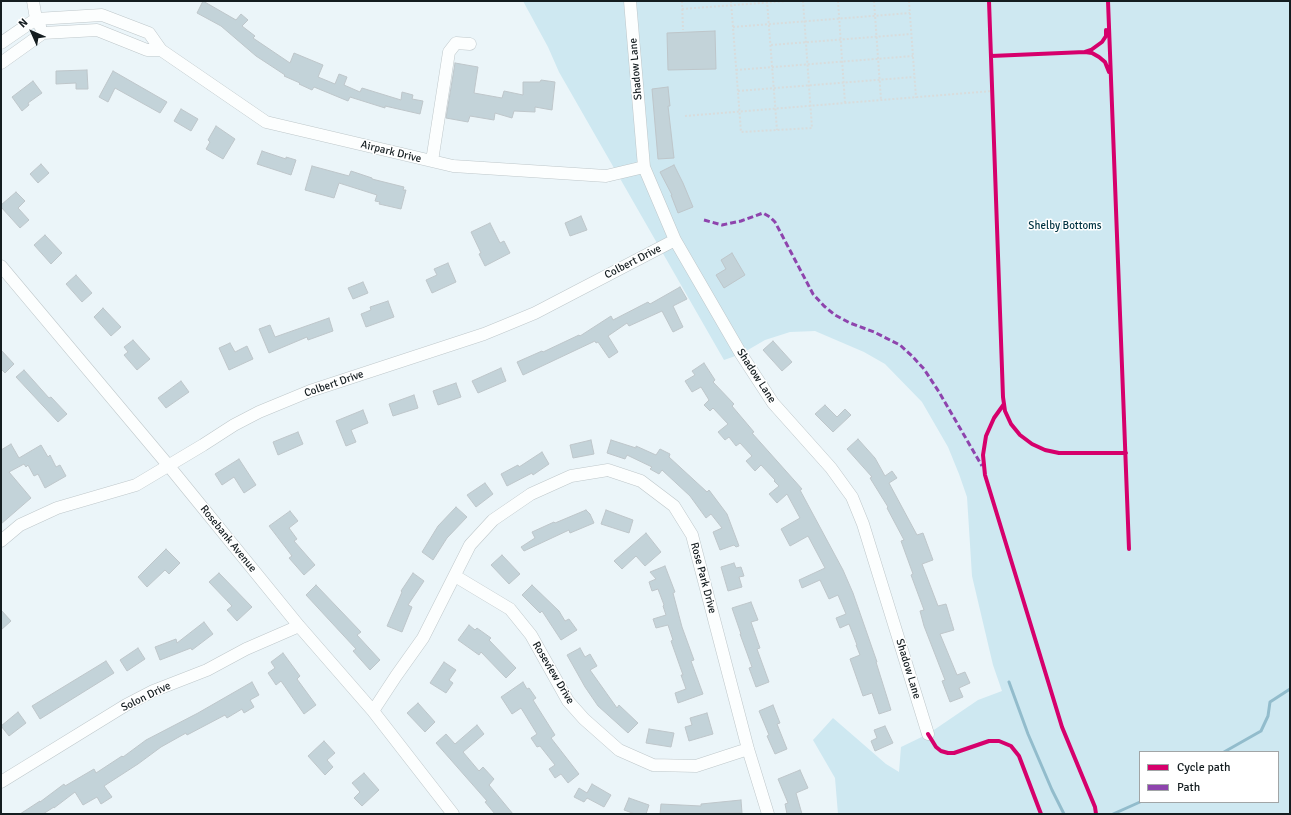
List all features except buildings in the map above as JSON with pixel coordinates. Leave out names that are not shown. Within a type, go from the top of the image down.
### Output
[{"type":"street","points":[[1,63],[43,32],[36,19],[33,1]]},
{"type":"street","name":"Shadow Lane","points":[[630,1],[644,168],[675,240],[741,354],[773,403],[831,468],[852,497],[863,524],[928,734]]},
{"type":"street","name":"Airpark Drive","points":[[36,19],[102,15],[149,33],[161,50],[266,122],[453,166],[606,176],[644,168]]},
{"type":"street","points":[[1,43],[36,19]]},
{"type":"street","name":"Airpark Drive","points":[[43,32],[97,30],[147,50],[161,50]]},
{"type":"street","points":[[432,161],[449,52],[456,43],[470,44]]},
{"type":"street","name":"Colbert Drive","points":[[1,541],[20,525],[57,508],[136,485],[234,425],[259,412],[310,391],[484,334],[535,313],[675,240]]},
{"type":"street","name":"Rosebank Avenue","points":[[1,266],[168,465],[299,626],[373,711],[453,814]]},
{"type":"street","name":"Rose Park Drive","points":[[373,711],[423,638],[470,545],[493,520],[530,494],[572,476],[608,470],[641,481],[674,506],[692,535],[748,749],[768,814]]},
{"type":"street","name":"Roseview Drive","points":[[455,576],[510,609],[531,635],[568,701],[584,719],[619,750],[653,765],[696,766],[748,749]]},
{"type":"street","name":"Solon Drive","points":[[1,782],[126,705],[153,691],[207,670],[246,650],[299,626]]},
{"type":"path","points":[[682,1],[683,30]]},
{"type":"path","points":[[731,1],[741,132],[812,128],[803,1]]},
{"type":"path","points":[[682,9],[787,1]]},
{"type":"path","points":[[838,1],[845,103]]},
{"type":"path","points":[[874,1],[881,100]]},
{"type":"path","points":[[909,1],[916,98]]},
{"type":"path","points":[[767,2],[777,130]]},
{"type":"path","points":[[733,27],[910,13]]},
{"type":"path","points":[[770,45],[911,34]]},
{"type":"path","points":[[736,70],[913,56]]},
{"type":"path","points":[[738,91],[914,77]]},
{"type":"path","points":[[992,84],[992,99]]},
{"type":"path","points":[[685,116],[992,91]]},
{"type":"green space","name":"Shelby Bottoms","points":[[523,1],[1290,1],[1290,814],[838,814],[835,778],[813,740],[833,718],[886,764],[899,772],[901,747],[928,734],[978,700],[1002,691],[993,665],[972,576],[967,497],[959,474],[948,447],[922,402],[885,364],[864,352],[815,331],[790,332],[765,340],[741,354],[724,360],[559,72],[548,47]]},
{"type":"waterway","points":[[1009,682],[1028,734],[1064,814]]},
{"type":"waterway","points":[[1226,751],[1261,731],[1268,716],[1270,702],[1290,689]]},
{"type":"waterway","points":[[1113,814],[1139,802]]},
{"type":"marked path","points":[[704,220],[722,225],[741,221],[763,213],[770,217],[775,222],[813,294],[824,306],[835,315],[850,323],[874,332],[900,345],[924,369],[982,466]]},
{"type":"cycle path","points":[[989,1],[1003,397],[1005,411],[1011,424],[1020,435],[1032,444],[1045,450],[1059,453],[1126,453]]},
{"type":"cycle path","points":[[1108,1],[1129,549]]},
{"type":"cycle path","points":[[1106,30],[1106,36],[1102,42],[1091,50],[1085,52],[1092,53],[1099,57],[1105,62],[1109,72]]},
{"type":"cycle path","points":[[991,56],[1085,52]]},
{"type":"cycle path","points":[[1004,404],[994,418],[986,436],[983,455],[985,475],[1062,727],[1095,807],[1096,814]]},
{"type":"cycle path","points":[[928,734],[936,747],[941,751],[948,753],[954,753],[989,741],[999,741],[1011,746],[1019,756],[1041,814]]}]
